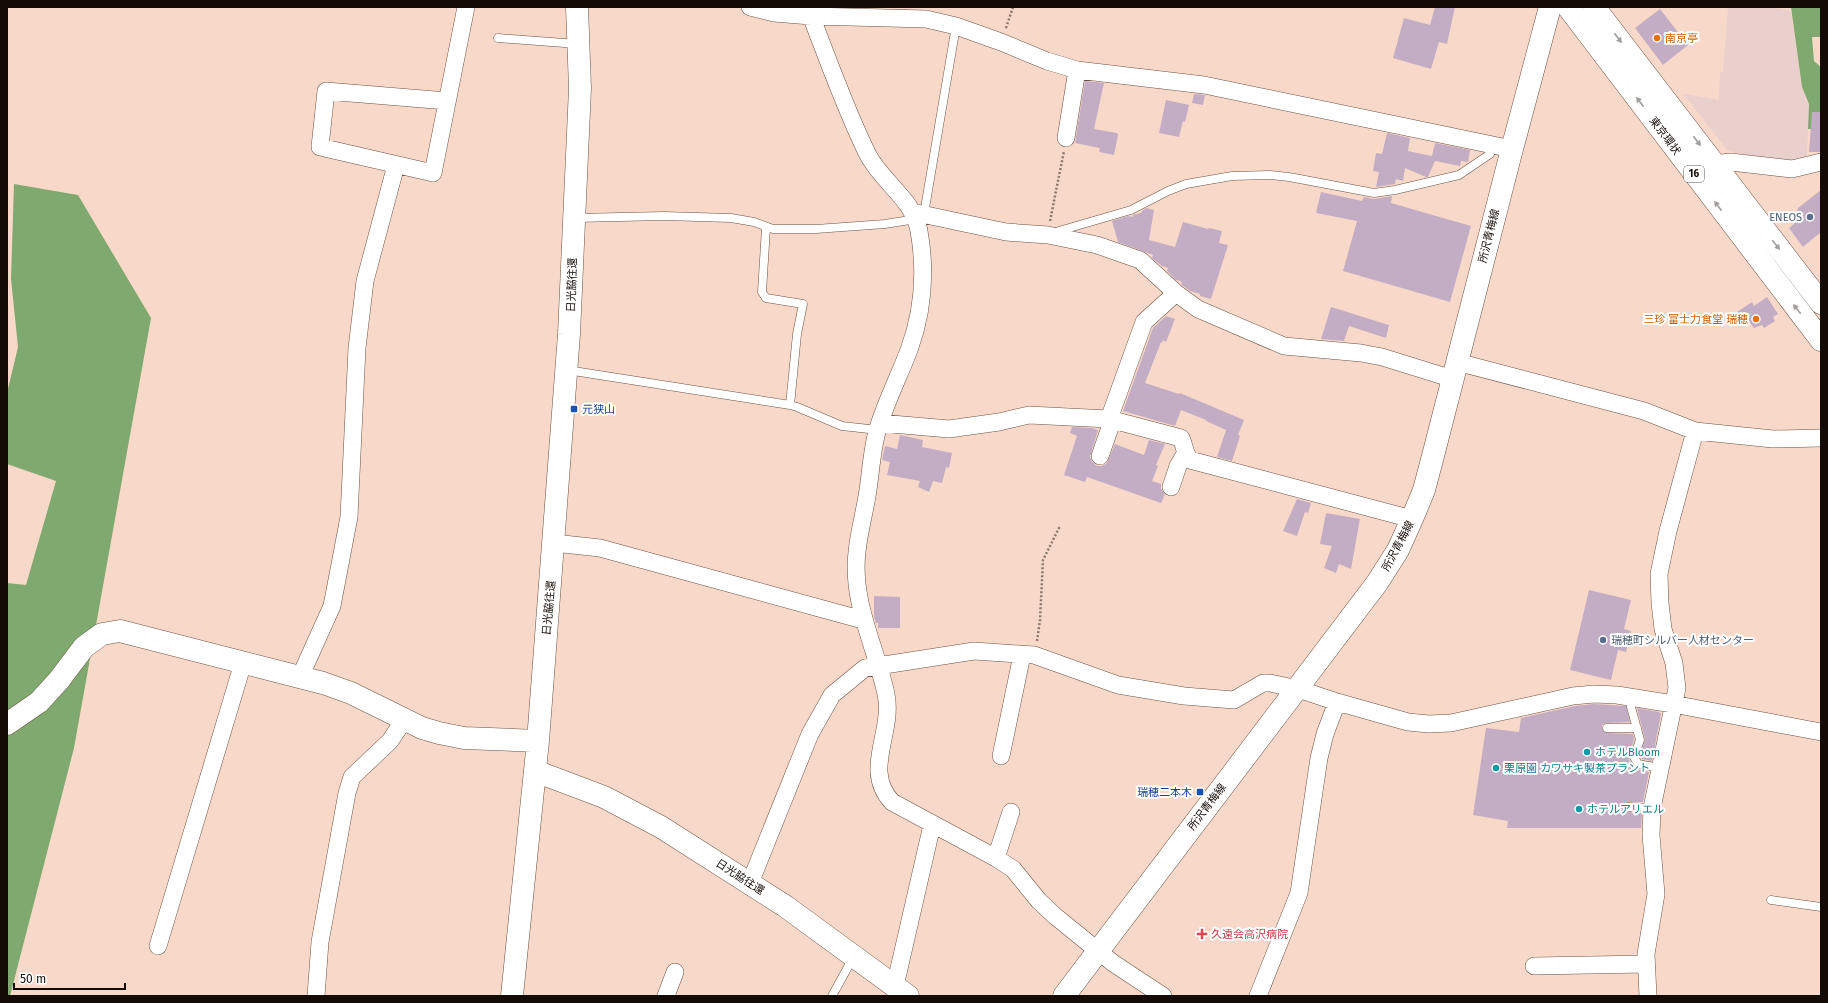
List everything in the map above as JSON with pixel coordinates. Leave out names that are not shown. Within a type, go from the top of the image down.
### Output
[{"type":"main road","name":"日光脇往還","points":[[578,7],[580,88],[567,370],[535,771],[604,797],[629,809],[750,883],[902,991]]},
{"type":"main road","name":"所沢青梅線","points":[[1064,996],[1298,689],[1377,582],[1398,550],[1426,483],[1455,370],[1502,147],[1550,7]]},
{"type":"main road","name":"東京環状","points":[[1568,7],[1821,340]]},
{"type":"main road","name":"東京環状","points":[[1594,7],[1821,303]]},
{"type":"main road","points":[[7,724],[39,702],[59,680],[84,647],[102,634],[120,632],[300,677],[351,692],[422,728],[464,738],[538,741]]},
{"type":"main road","points":[[512,996],[535,771]]},
{"type":"street","points":[[447,101],[326,92],[320,147],[433,173],[466,7]]},
{"type":"street","points":[[750,7],[774,14],[926,19],[956,26],[1001,42],[1047,61],[1077,70],[1204,85],[1502,147]]},
{"type":"street","points":[[811,16],[869,158],[917,215],[922,251],[923,277],[919,316],[910,348],[879,427],[857,552],[856,579],[863,620],[886,697],[887,713],[878,772],[879,781],[885,794],[892,802],[932,825],[996,858],[1013,869],[1039,901],[1098,952],[1163,996]]},
{"type":"street","points":[[1066,138],[1077,70]]},
{"type":"street","points":[[1714,164],[1731,162],[1792,169],[1821,162]]},
{"type":"street","points":[[300,677],[332,606],[348,517],[357,348],[365,281],[396,165]]},
{"type":"street","points":[[917,215],[1006,232],[1047,235],[1097,245],[1140,260],[1176,293],[1198,309],[1284,346],[1361,353],[1455,370],[1644,411],[1694,431],[1773,439],[1821,438]]},
{"type":"street","points":[[1100,456],[1144,322],[1176,293]]},
{"type":"street","points":[[879,427],[948,429],[999,422],[1030,415],[1111,419],[1181,438],[1185,446],[1185,454],[1178,466],[1171,487]]},
{"type":"street","points":[[1648,996],[1646,954],[1656,894],[1651,835],[1652,808],[1677,688],[1674,663],[1663,629],[1659,574],[1668,531],[1694,431]]},
{"type":"street","points":[[1185,454],[1190,460],[1412,519]]},
{"type":"street","points":[[554,542],[600,548],[863,620]]},
{"type":"street","points":[[750,883],[810,734],[832,695],[865,668],[974,651],[1028,655],[1118,685],[1184,696],[1234,700],[1263,683],[1270,683],[1298,689],[1337,702],[1408,722],[1451,724],[1573,696],[1594,694],[1673,704],[1821,732]]},
{"type":"street","points":[[1001,756],[1028,655]]},
{"type":"street","points":[[158,946],[243,663]]},
{"type":"street","points":[[1258,996],[1299,894],[1319,758],[1325,734],[1337,702]]},
{"type":"street","points":[[316,996],[320,942],[347,793],[352,777],[390,741],[404,720]]},
{"type":"street","points":[[996,858],[1011,812]]},
{"type":"street","points":[[902,991],[932,825]]},
{"type":"street","points":[[1534,966],[1646,964]]},
{"type":"street","points":[[666,996],[675,972]]},
{"type":"lane","points":[[574,218],[664,216],[731,218],[754,222],[766,228],[816,229],[885,224],[917,215],[956,26]]},
{"type":"lane","points":[[498,38],[579,44]]},
{"type":"lane","points":[[1047,235],[1083,222],[1131,210],[1168,191],[1186,184],[1232,176],[1263,175],[1289,177],[1374,193],[1395,190],[1459,175],[1502,147]]},
{"type":"lane","points":[[766,228],[762,292],[766,298],[803,304],[796,334],[790,405]]},
{"type":"lane","points":[[567,370],[790,405],[842,426],[879,427]]},
{"type":"lane","points":[[1631,698],[1631,707],[1640,740],[1634,757],[1638,764],[1660,768]]},
{"type":"lane","points":[[1607,728],[1637,728]]},
{"type":"lane","points":[[1629,807],[1652,808]]},
{"type":"lane","points":[[1771,900],[1821,907]]},
{"type":"lane","points":[[832,996],[854,956]]},
{"type":"path","points":[[1001,42],[1013,7]]},
{"type":"path","points":[[1047,235],[1066,138]]},
{"type":"path","points":[[1028,655],[1040,620],[1043,560],[1060,526]]},
{"type":"shaded area","points":[[1728,7],[1770,7],[1791,11],[1802,87],[1809,104],[1807,158],[1784,161],[1728,151],[1684,95],[1719,100],[1720,72],[1723,72]]},
{"type":"green space","points":[[1791,7],[1821,7],[1821,37],[1812,37],[1814,61],[1821,67],[1821,129],[1808,129],[1809,104],[1802,87]]},
{"type":"green space","points":[[14,184],[78,195],[151,318],[74,748],[10,996],[7,996],[7,583],[26,585],[56,481],[7,464],[7,393],[18,347],[11,279]]},
{"type":"building","points":[[1435,7],[1455,7],[1447,44],[1439,42],[1431,69],[1393,58],[1404,18],[1430,25]]},
{"type":"building","points":[[1660,9],[1688,45],[1663,65],[1635,28]]},
{"type":"building","points":[[1085,81],[1104,83],[1094,129],[1117,133],[1118,135],[1114,155],[1099,152],[1100,148],[1075,143]]},
{"type":"building","points":[[1194,94],[1205,95],[1203,105],[1192,103]]},
{"type":"building","points":[[1166,100],[1189,105],[1185,122],[1183,121],[1179,137],[1159,133]]},
{"type":"building","points":[[1812,112],[1821,112],[1821,152],[1809,152]]},
{"type":"building","points":[[1387,133],[1410,138],[1408,151],[1432,156],[1435,143],[1470,150],[1468,162],[1461,161],[1460,166],[1435,161],[1428,177],[1405,168],[1403,181],[1396,179],[1395,184],[1376,187],[1379,172],[1373,171],[1376,153],[1382,154]]},
{"type":"building","points":[[1821,190],[1821,232],[1803,247],[1789,228],[1795,223],[1798,208]]},
{"type":"building","points":[[1321,192],[1362,201],[1364,197],[1374,199],[1392,196],[1391,203],[1471,226],[1450,302],[1343,271],[1357,221],[1316,213]]},
{"type":"building","points":[[1146,208],[1154,210],[1149,240],[1175,247],[1183,222],[1222,231],[1219,243],[1228,245],[1211,299],[1200,296],[1200,294],[1190,291],[1182,285],[1181,281],[1176,280],[1167,271],[1168,268],[1162,266],[1152,258],[1153,255],[1118,242],[1112,221],[1128,216],[1133,217],[1133,215],[1141,213]]},
{"type":"building","points":[[1767,297],[1778,314],[1773,317],[1775,321],[1764,328],[1762,325],[1754,328],[1748,320],[1744,323],[1737,312],[1752,302],[1754,306]]},
{"type":"building","points":[[1331,307],[1389,325],[1386,338],[1349,326],[1344,341],[1321,339]]},
{"type":"building","points":[[1166,316],[1175,319],[1166,342],[1163,340],[1162,343],[1161,342],[1145,383],[1179,394],[1180,393],[1244,420],[1238,435],[1240,436],[1232,461],[1217,457],[1226,430],[1206,420],[1181,410],[1175,426],[1123,411],[1153,328]]},
{"type":"building","points":[[1072,427],[1092,428],[1098,430],[1090,457],[1092,462],[1097,466],[1102,466],[1107,463],[1115,444],[1144,455],[1149,440],[1165,444],[1156,465],[1158,466],[1152,481],[1161,484],[1161,489],[1165,494],[1161,503],[1087,477],[1085,482],[1064,475],[1077,436],[1070,433]]},
{"type":"building","points":[[900,435],[923,440],[922,447],[952,453],[949,468],[946,467],[942,483],[933,481],[929,492],[918,487],[920,481],[887,475],[890,462],[882,460],[885,446],[897,449]]},
{"type":"building","points":[[1297,499],[1311,503],[1308,513],[1305,512],[1297,536],[1283,531]]},
{"type":"building","points":[[1326,513],[1360,519],[1351,569],[1339,564],[1336,573],[1324,568],[1332,546],[1320,544]]},
{"type":"building","name":"瑞穂町シルバー人材センター","points":[[1589,590],[1631,600],[1624,629],[1631,631],[1626,652],[1618,650],[1611,680],[1570,670]]},
{"type":"building","points":[[874,596],[900,597],[900,628],[878,628],[878,623],[876,623],[874,617]]},
{"type":"building","points":[[1594,704],[1626,706],[1630,722],[1607,723],[1602,725],[1602,728],[1607,733],[1633,734],[1634,740],[1629,755],[1629,760],[1635,769],[1649,772],[1643,802],[1629,802],[1624,806],[1626,812],[1642,813],[1641,828],[1507,828],[1508,821],[1473,815],[1486,728],[1519,732],[1521,718],[1575,706]]},
{"type":"building","points":[[1637,708],[1659,712],[1661,714],[1652,761],[1642,759],[1640,756],[1645,739]]},
{"type":"place","name":"南京亭","points":[[1657,38]]},
{"type":"place","name":"ENEOS","points":[[1810,217]]},
{"type":"place","name":"三珍 富士力食堂 瑞穂","points":[[1756,319]]},
{"type":"place","name":"元狭山","points":[[574,409]]},
{"type":"place","name":"瑞穂町シルバー人材センター","points":[[1603,640]]},
{"type":"place","name":"ホテルBloom","points":[[1587,752]]},
{"type":"place","name":"栗原園 カワサキ製茶プラント","points":[[1496,768]]},
{"type":"place","name":"瑞穂二本木","points":[[1200,792]]},
{"type":"place","name":"ホテルアリエル","points":[[1579,809]]},
{"type":"place","name":"久遠会高沢病院","points":[[1202,934]]}]
